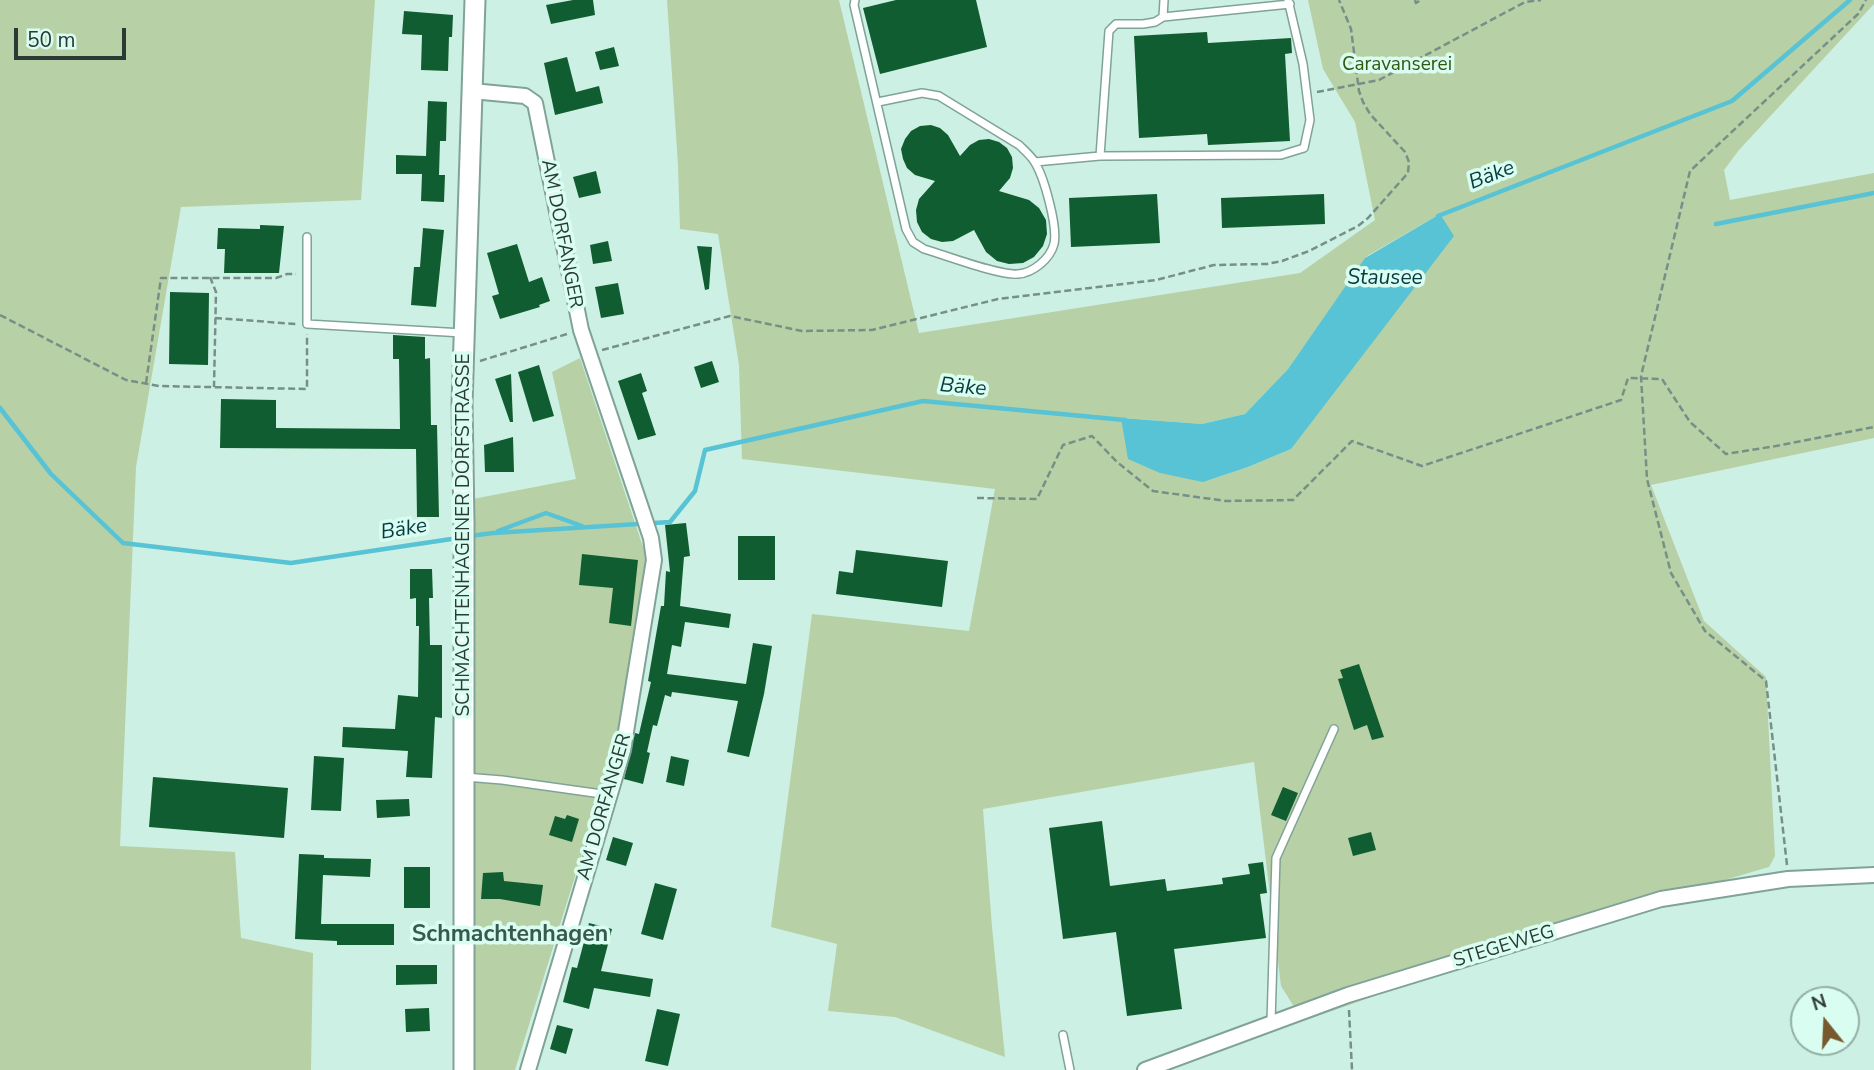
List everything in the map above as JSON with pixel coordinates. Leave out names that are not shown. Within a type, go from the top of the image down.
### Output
[{"type":"main road","name":"SCHMACHTENHAGENER DORFSTRASSE","points":[[464,1070],[463,333],[475,0]]},
{"type":"street","name":"AM DORFANGER","points":[[472,91],[525,96],[535,103],[581,330],[651,538],[654,560],[623,750],[528,1070]]},
{"type":"street","name":"STEGEWEG","points":[[1145,1070],[1348,995],[1661,899],[1788,879],[1874,875]]},
{"type":"lane","points":[[855,0],[906,229],[914,242],[924,249],[1005,273],[1019,274],[1032,270],[1042,262],[1054,244],[1054,234],[1043,181],[1035,162],[1019,145],[939,96],[922,93],[878,102]]},
{"type":"lane","points":[[1163,17],[1164,0]]},
{"type":"lane","points":[[1035,162],[1100,156],[1281,155],[1304,148],[1310,120],[1303,64],[1289,2],[1163,17],[1143,24],[1116,24],[1109,31],[1100,156]]},
{"type":"lane","points":[[306,237],[307,324],[463,333]]},
{"type":"lane","points":[[1271,1023],[1276,858],[1334,729]]},
{"type":"lane","points":[[464,777],[610,794]]},
{"type":"lane","points":[[1063,1035],[1070,1070]]},
{"type":"path","points":[[588,354],[730,316],[802,331],[872,330],[998,299],[1156,280],[1214,265],[1282,261],[1309,251],[1358,226],[1408,173],[1409,162],[1405,152],[1370,114],[1363,102],[1351,29],[1339,0]]},
{"type":"path","points":[[1415,0],[1416,3],[1421,0]]},
{"type":"path","points":[[1307,94],[1379,80],[1525,2],[1541,0]]},
{"type":"path","points":[[1788,879],[1766,681],[1705,631],[1671,573],[1647,479],[1641,376],[1690,171],[1858,13],[1866,0]]},
{"type":"path","points":[[146,384],[161,278],[276,278],[287,274],[306,275]]},
{"type":"path","points":[[211,277],[216,292],[214,387]]},
{"type":"path","points":[[0,315],[125,380],[159,386],[307,389],[307,324],[215,318]]},
{"type":"path","points":[[463,366],[581,330]]},
{"type":"path","points":[[977,498],[1037,499],[1063,445],[1092,436],[1117,462],[1153,491],[1226,501],[1293,500],[1352,441],[1422,466],[1621,400],[1628,378],[1641,376],[1662,379],[1690,422],[1726,453],[1874,427]]},
{"type":"path","points":[[1348,995],[1352,1070]]},
{"type":"green space","points":[[0,0],[375,0],[361,200],[181,207],[136,467],[120,846],[235,852],[241,938],[313,953],[311,1070],[0,1070]]},
{"type":"green space","name":"Caravanserei","points":[[667,0],[839,0],[919,333],[1300,273],[1375,220],[1355,122],[1323,69],[1308,0],[1874,0],[1874,4],[1739,150],[1724,170],[1730,200],[1874,173],[1874,438],[1651,485],[1704,621],[1766,677],[1775,856],[1769,867],[1608,914],[1303,1021],[1281,986],[1254,762],[983,809],[1005,1057],[895,1017],[828,1011],[837,944],[771,927],[812,614],[969,631],[995,489],[742,459],[739,365],[718,234],[680,229]],"holes":[[[1440,214],[1291,449],[1209,480],[1122,418],[1202,424],[1245,414],[1288,369],[1367,256]]]},
{"type":"green space","points":[[580,358],[646,556],[616,744],[515,1070],[472,1070],[473,499],[576,479],[552,372]]},
{"type":"water","name":"Stausee","points":[[1440,214],[1454,236],[1291,449],[1203,482],[1160,473],[1128,459],[1121,418],[1202,424],[1245,414],[1288,369],[1365,258]]},
{"type":"building","points":[[573,0],[593,0],[595,15],[551,24],[546,5]]},
{"type":"building","points":[[896,0],[976,0],[987,47],[880,74],[863,8]]},
{"type":"building","points":[[404,11],[453,15],[448,71],[421,70],[422,35],[402,34]]},
{"type":"building","points":[[1207,32],[1208,43],[1291,38],[1292,53],[1285,54],[1290,141],[1208,145],[1207,134],[1139,138],[1134,36]]},
{"type":"building","points":[[614,47],[619,66],[600,70],[595,52]]},
{"type":"building","points":[[567,57],[576,92],[599,86],[603,103],[555,115],[544,63]]},
{"type":"building","points":[[428,101],[447,102],[446,141],[440,141],[439,175],[445,175],[444,202],[421,201],[422,174],[396,174],[396,155],[426,156]]},
{"type":"building","points":[[931,125],[948,135],[960,156],[979,140],[989,139],[1007,148],[1012,157],[1013,168],[1010,178],[999,191],[1029,200],[1039,208],[1046,220],[1047,234],[1043,246],[1034,257],[1023,263],[997,261],[986,252],[974,230],[953,241],[942,242],[931,239],[922,232],[917,222],[916,210],[919,199],[935,181],[915,175],[907,168],[901,149],[911,131],[920,126]]},
{"type":"building","points":[[596,171],[601,193],[579,198],[573,177]]},
{"type":"building","points":[[1157,194],[1160,243],[1071,247],[1069,198]]},
{"type":"building","points":[[1324,194],[1325,224],[1222,228],[1221,198]]},
{"type":"building","points":[[260,225],[284,226],[279,273],[224,273],[225,249],[217,249],[218,228],[260,229]]},
{"type":"building","points":[[423,228],[444,230],[436,307],[411,305],[414,267],[420,267]]},
{"type":"building","points":[[608,241],[612,261],[593,264],[590,245]]},
{"type":"building","points":[[517,244],[529,282],[542,277],[550,301],[539,305],[540,307],[500,319],[492,296],[499,294],[487,253]]},
{"type":"building","points":[[697,246],[712,247],[709,289],[705,290]]},
{"type":"building","points":[[618,283],[624,314],[601,318],[595,287]]},
{"type":"building","points":[[170,292],[209,293],[208,365],[169,364]]},
{"type":"building","points":[[393,335],[425,337],[425,359],[430,358],[431,425],[437,425],[439,517],[417,517],[416,449],[220,448],[221,399],[276,400],[276,428],[400,429],[399,359],[393,359]]},
{"type":"building","points":[[712,361],[719,382],[701,388],[694,367]]},
{"type":"building","points":[[539,365],[554,416],[533,422],[518,372]]},
{"type":"building","points":[[641,373],[647,391],[642,393],[656,435],[638,440],[618,381]]},
{"type":"building","points":[[511,374],[513,422],[510,422],[495,379]]},
{"type":"building","points":[[513,437],[514,472],[485,472],[484,445]]},
{"type":"building","points":[[686,523],[690,556],[684,557],[680,606],[731,614],[729,628],[685,622],[681,647],[672,645],[667,674],[746,684],[753,643],[772,646],[749,757],[727,752],[738,701],[672,692],[671,697],[665,695],[657,726],[653,725],[643,784],[624,779],[635,733],[639,734],[651,682],[648,681],[661,606],[664,606],[666,571],[670,572],[665,525]]},
{"type":"building","points":[[738,536],[775,536],[775,580],[738,580]]},
{"type":"building","points":[[856,550],[948,561],[942,607],[836,594],[839,571],[853,573]]},
{"type":"building","points":[[582,554],[638,560],[631,626],[609,623],[613,588],[579,585]]},
{"type":"building","points":[[410,569],[432,569],[433,598],[429,598],[430,645],[442,645],[442,718],[435,717],[432,778],[406,777],[408,751],[342,747],[343,727],[395,729],[398,695],[418,697],[419,626],[416,626],[416,598],[410,599]]},
{"type":"building","points":[[1359,664],[1384,737],[1372,740],[1367,725],[1354,730],[1338,679],[1343,678],[1340,670]]},
{"type":"building","points":[[314,756],[344,758],[341,811],[311,810]]},
{"type":"building","points":[[671,756],[689,760],[684,786],[666,782]]},
{"type":"building","points":[[153,777],[288,788],[284,838],[149,827]]},
{"type":"building","points":[[1283,787],[1298,793],[1286,821],[1271,815]]},
{"type":"building","points":[[409,799],[410,816],[377,818],[376,800]]},
{"type":"building","points":[[567,815],[579,819],[572,842],[549,835],[555,816],[565,819]]},
{"type":"building","points":[[1102,821],[1110,886],[1165,879],[1167,891],[1223,884],[1222,878],[1250,874],[1248,864],[1263,862],[1267,893],[1260,894],[1266,938],[1174,949],[1182,1009],[1127,1016],[1116,932],[1063,939],[1049,828]]},
{"type":"building","points":[[1371,832],[1376,850],[1353,856],[1348,838]]},
{"type":"building","points":[[613,837],[633,843],[626,866],[606,860]]},
{"type":"building","points":[[299,854],[324,855],[324,858],[371,859],[370,877],[323,875],[321,924],[394,924],[394,945],[337,945],[337,941],[295,939]]},
{"type":"building","points":[[404,867],[430,867],[430,908],[404,908]]},
{"type":"building","points":[[503,872],[504,881],[543,885],[540,906],[500,899],[481,899],[483,873]]},
{"type":"building","points":[[655,883],[677,889],[663,940],[641,934]]},
{"type":"building","points":[[589,923],[612,929],[601,971],[653,979],[650,997],[594,988],[589,1009],[563,1002],[572,967],[577,968]]},
{"type":"building","points":[[396,965],[437,965],[437,984],[396,985]]},
{"type":"building","points":[[429,1008],[430,1031],[406,1032],[405,1009]]},
{"type":"building","points":[[657,1009],[680,1014],[668,1066],[645,1061]]},
{"type":"building","points":[[557,1025],[573,1029],[566,1054],[550,1049]]},
{"type":"waterway","name":"Bäke","points":[[1438,216],[1732,101],[1850,0]]},
{"type":"waterway","points":[[1716,224],[1874,193]]},
{"type":"waterway","name":"Bäke","points":[[470,536],[670,522],[695,491],[705,450],[923,401],[1125,420]]},
{"type":"waterway","name":"Bäke","points":[[0,408],[51,474],[123,543],[291,563],[458,538]]},
{"type":"waterway","points":[[498,531],[546,513],[582,526]]},
{"type":"district","name":"Schmachtenhagen","points":[[510,935]]}]
